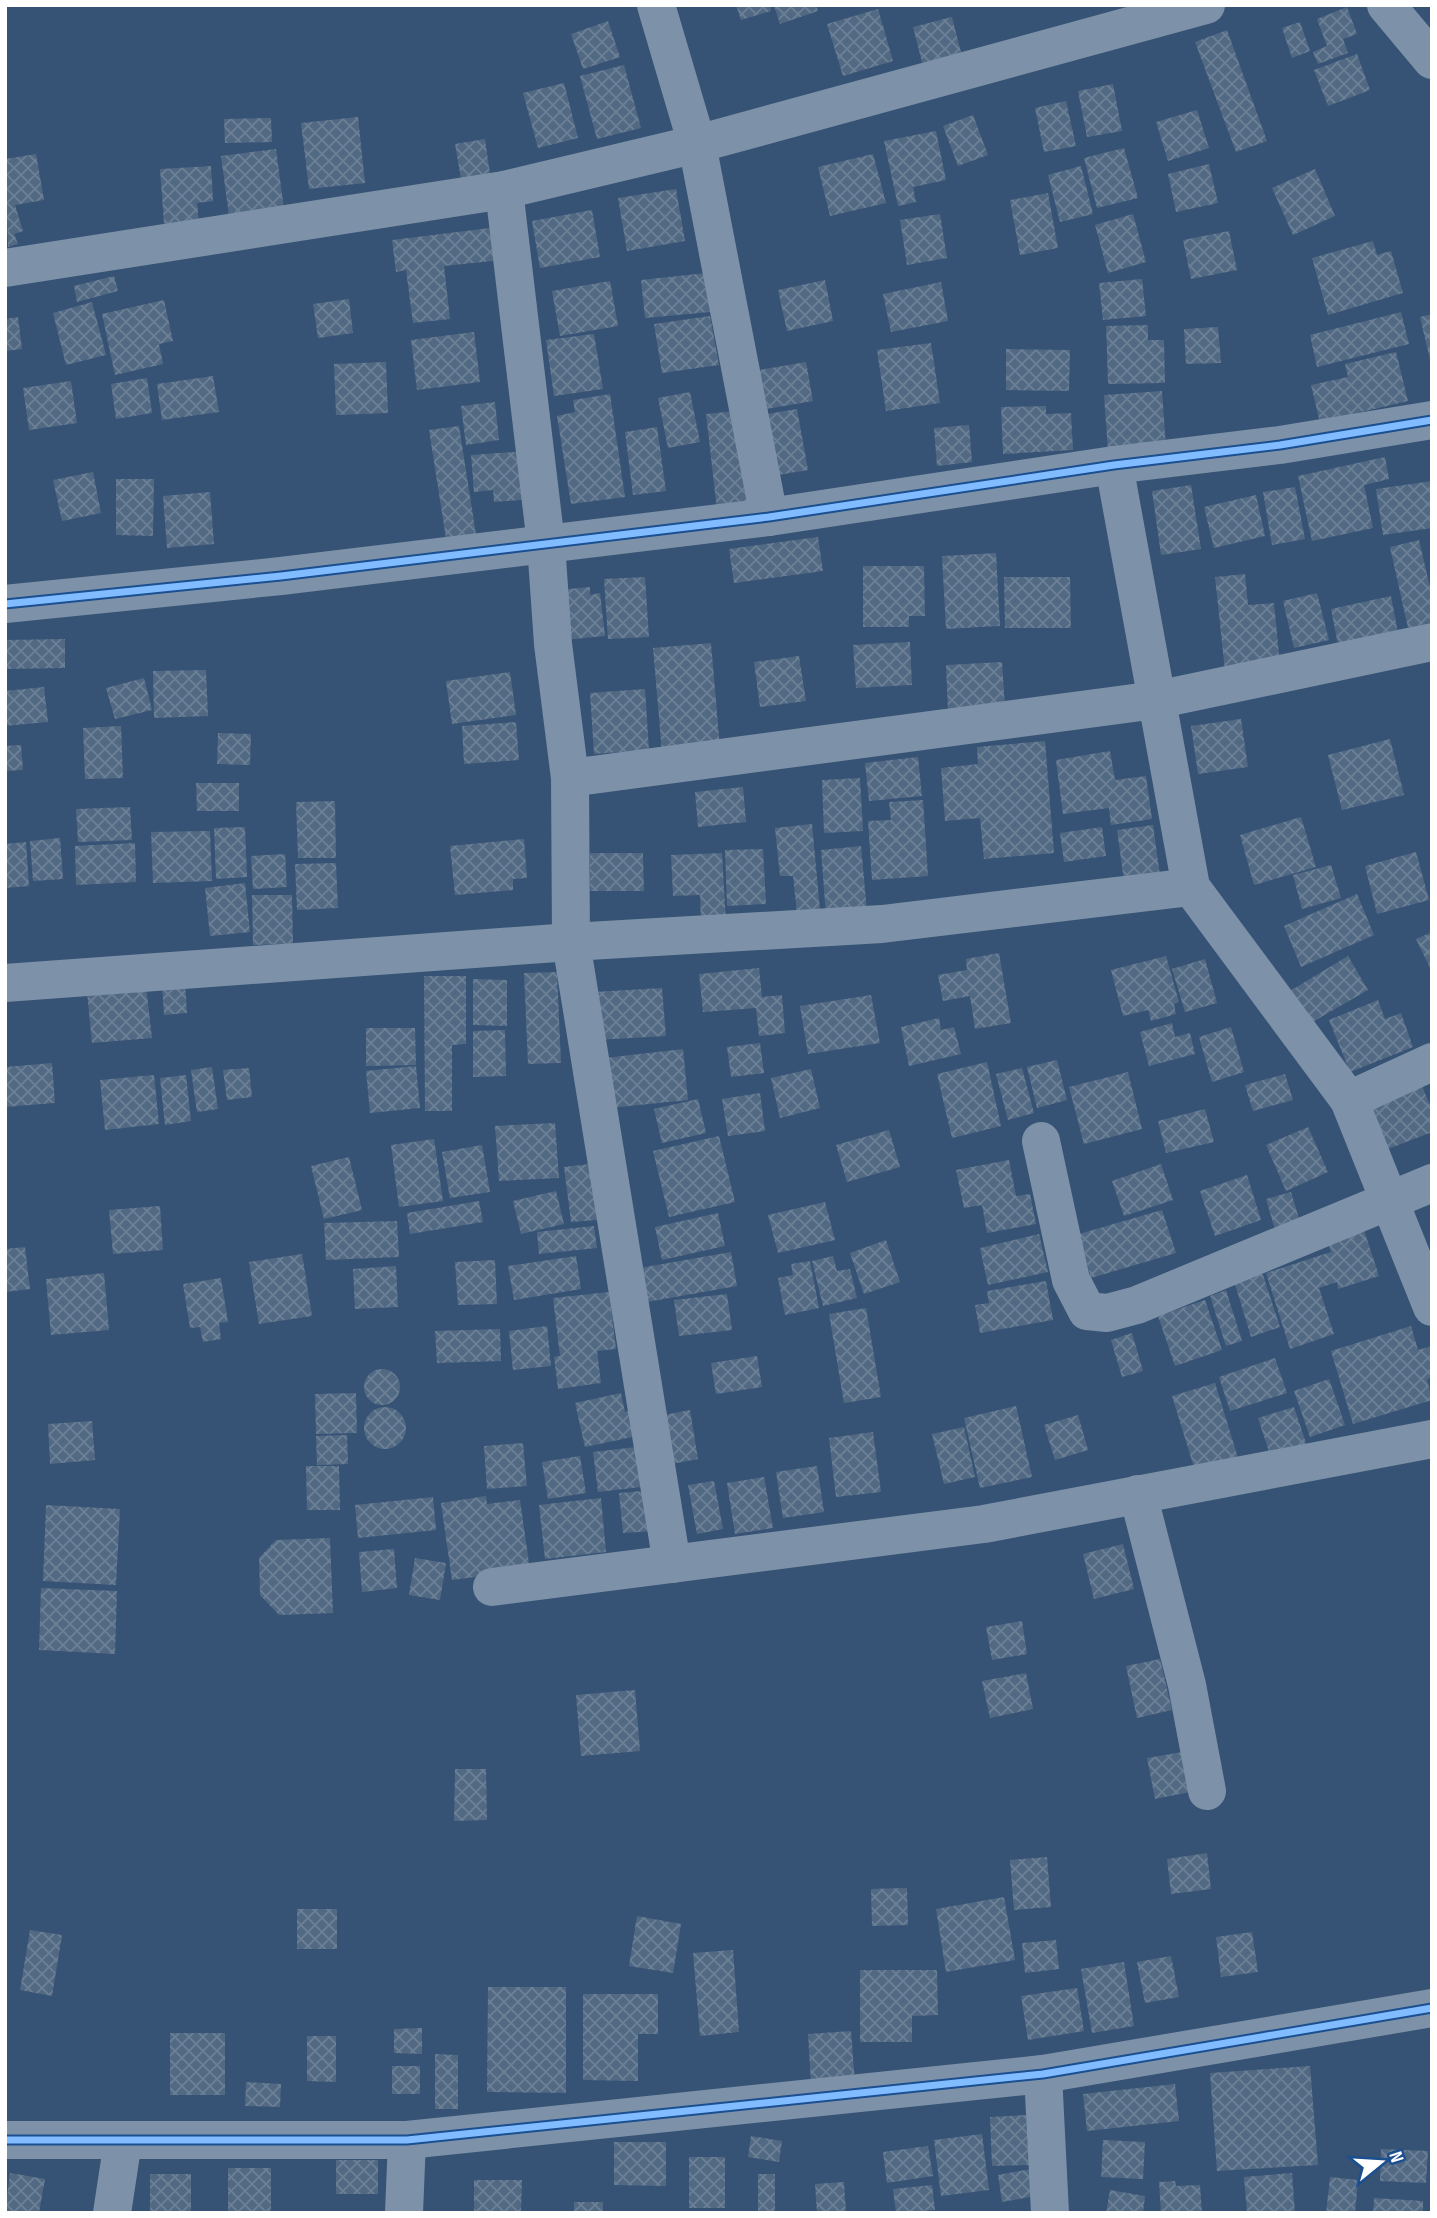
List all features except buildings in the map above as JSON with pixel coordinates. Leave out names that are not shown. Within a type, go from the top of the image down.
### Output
[{"type":"street","points":[[656,5],[697,144],[769,517]]},
{"type":"street","points":[[5,268],[504,190],[697,144],[1206,5]]},
{"type":"street","points":[[1393,6],[1432,60]]},
{"type":"street","points":[[504,190],[546,544],[552,644],[570,778],[571,942],[672,1564]]},
{"type":"street","points":[[5,604],[769,517],[1114,465],[1280,445],[1432,420]]},
{"type":"street","points":[[1114,465],[1191,887],[1349,1100],[1432,1307]]},
{"type":"street","points":[[570,778],[1156,700],[1432,642]]},
{"type":"street","points":[[5,984],[571,942],[881,924],[1191,887]]},
{"type":"street","points":[[1349,1100],[1432,1062]]},
{"type":"street","points":[[1041,1140],[1071,1280],[1087,1311],[1107,1313],[1137,1305],[1388,1198],[1432,1183]]},
{"type":"street","points":[[492,1587],[984,1524],[1432,1439]]},
{"type":"street","points":[[1138,1494],[1187,1685],[1207,1791]]},
{"type":"street","points":[[5,2140],[407,2140],[1043,2074],[1432,2008]]},
{"type":"street","points":[[1043,2074],[1050,2213]]},
{"type":"street","points":[[404,2213],[407,2140]]},
{"type":"street","points":[[112,2213],[123,2141]]},
{"type":"cycle path","points":[[5,604],[281,576],[769,517],[1114,465],[1280,445],[1432,420]]},
{"type":"cycle path","points":[[5,2140],[407,2140],[1043,2074],[1432,2008]]}]
